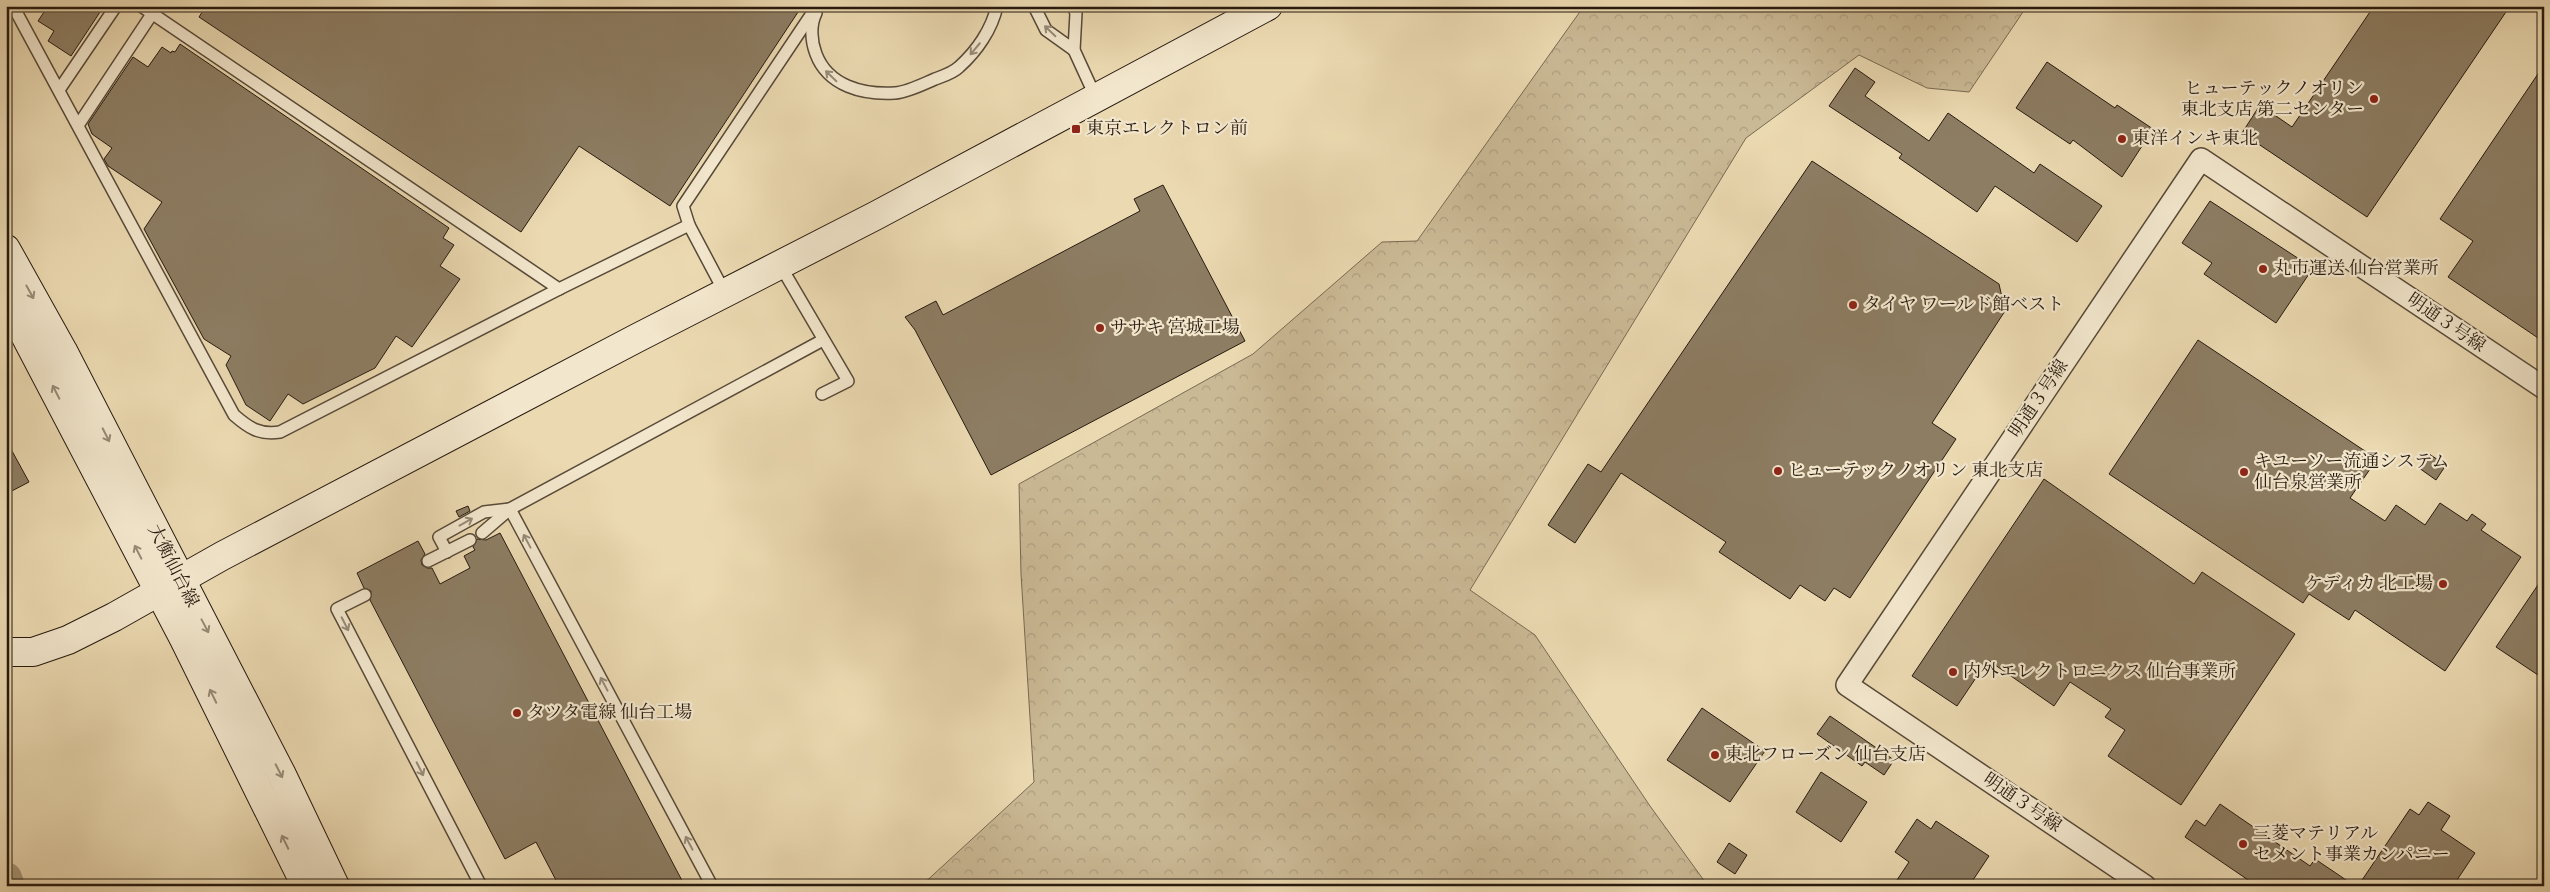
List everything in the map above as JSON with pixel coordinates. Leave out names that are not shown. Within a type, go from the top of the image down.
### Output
[{"type":"street","points":[[6,652],[32,652],[68,640],[1096,100],[1268,6]]},
{"type":"street","name":"明通３号線","points":[[2145,886],[1847,685],[2201,159],[2544,388]]},
{"type":"street","name":"大衡仙台線","points":[[6,249],[63,352],[169,586],[184,639],[306,886]]},
{"type":"street","name":"大衡仙台線","points":[[6,299],[169,586],[282,775],[336,886]]},
{"type":"lane","points":[[13,6],[79,124],[234,415],[249,429],[266,434],[280,432],[559,289],[689,225]]},
{"type":"lane","points":[[59,90],[116,6]]},
{"type":"lane","points":[[141,6],[559,289]]},
{"type":"lane","points":[[819,6],[813,19],[812,44],[821,66],[838,83],[864,91],[896,93],[958,69],[983,39],[994,18],[997,6]]},
{"type":"lane","points":[[726,293],[689,225],[683,206],[819,6]]},
{"type":"lane","points":[[1034,6],[1046,30],[1074,50]]},
{"type":"lane","points":[[1073,6],[1076,13],[1074,50],[1096,100]]},
{"type":"lane","points":[[79,124],[152,14]]},
{"type":"lane","points":[[780,265],[848,381],[822,394]]},
{"type":"lane","points":[[482,533],[510,509],[823,340]]},
{"type":"lane","points":[[447,552],[439,537],[484,512],[510,509]]},
{"type":"lane","points":[[510,509],[712,886]]},
{"type":"lane","points":[[428,561],[470,540]]},
{"type":"lane","points":[[365,595],[337,609],[481,886]]},
{"type":"green space","points":[[1584,6],[2027,6],[1969,92],[1927,88],[1859,55],[1746,138],[1470,590],[1535,635],[1650,806],[1708,886],[921,886],[1034,782],[1021,574],[1019,484],[1253,354],[1382,242],[1417,241]]},
{"type":"building","points":[[48,6],[104,6],[71,56],[48,41],[54,31],[38,21]]},
{"type":"building","points":[[206,6],[802,6],[670,206],[579,146],[521,232],[199,17]]},
{"type":"building","points":[[2374,6],[2510,6],[2367,217],[2242,133],[2260,105],[2292,127]]},
{"type":"building","points":[[180,44],[449,228],[443,238],[454,245],[440,266],[460,279],[412,347],[396,336],[375,368],[303,404],[288,394],[270,421],[246,405],[226,365],[231,356],[204,339],[144,229],[162,202],[108,166],[104,159],[112,148],[92,134],[88,124],[133,57],[148,67],[162,47],[171,53],[172,51],[175,52]]},
{"type":"building","points":[[2047,62],[2115,108],[2117,105],[2153,129],[2122,177],[2073,140],[2070,144],[2016,108]]},
{"type":"building","points":[[2544,65],[2544,342],[2448,277],[2473,241],[2440,219]]},
{"type":"building","points":[[1855,68],[1875,82],[1865,96],[1929,141],[1948,113],[2034,173],[2040,164],[2102,206],[2077,242],[1995,186],[1977,212],[1899,158],[1902,154],[1829,106]]},
{"type":"building","points":[[1812,161],[1999,284],[2005,311],[1932,423],[1956,439],[1850,598],[1834,588],[1825,601],[1800,585],[1790,599],[1719,552],[1726,542],[1621,473],[1575,543],[1548,525],[1588,464],[1601,472]]},
{"type":"building","points":[[1163,185],[1245,341],[991,475],[915,330],[905,317],[936,301],[943,315],[1140,211],[1134,199]]},
{"type":"building","points":[[2210,201],[2313,268],[2276,323],[2204,274],[2212,263],[2182,243]]},
{"type":"building","points":[[2198,340],[2377,459],[2350,498],[2385,521],[2396,505],[2425,525],[2440,503],[2467,521],[2472,514],[2486,524],[2481,530],[2521,557],[2445,671],[2355,610],[2349,620],[2309,594],[2303,603],[2109,474]]},
{"type":"building","points":[[6,440],[29,482],[6,494]]},
{"type":"building","points":[[2429,454],[2446,465],[2436,480],[2419,468]]},
{"type":"building","points":[[2044,479],[2194,584],[2202,572],[2295,634],[2181,805],[2108,756],[2125,730],[2105,717],[2111,709],[2070,682],[2054,706],[1988,660],[1957,706],[1912,676]]},
{"type":"building","points":[[468,506],[470,511],[459,517],[456,511]]},
{"type":"building","points":[[500,533],[685,886],[559,886],[536,842],[505,859],[370,600],[371,591],[364,588],[357,573],[418,541],[425,554],[421,560],[422,565],[432,568],[440,584],[470,568],[464,556],[475,550],[473,547],[477,539],[486,540]]},
{"type":"building","points":[[2544,576],[2544,679],[2496,647]]},
{"type":"building","points":[[1702,708],[1765,751],[1730,802],[1667,760]]},
{"type":"building","points":[[1830,716],[1894,760],[1884,775],[1865,762],[1862,766],[1817,734]]},
{"type":"building","points":[[1821,772],[1867,802],[1841,842],[1796,812]]},
{"type":"building","points":[[2428,802],[2450,816],[2441,830],[2475,853],[2453,886],[2358,886],[2410,809],[2419,815]]},
{"type":"building","points":[[2220,804],[2310,866],[2315,859],[2355,886],[2257,886],[2185,837],[2196,820],[2205,826]]},
{"type":"building","points":[[1917,819],[1931,829],[1936,821],[1989,856],[1969,886],[1893,886],[1909,862],[1895,852]]},
{"type":"building","points":[[1729,843],[1747,855],[1735,874],[1717,862]]},
{"type":"waterway","points":[[6,878],[9,886]]},
{"type":"place","name":"ヒューテックノオリン 東北支店 第二センター","points":[[2374,99]]},
{"type":"place","name":"東京エレクトロン前","points":[[1076,129]]},
{"type":"place","name":"東洋インキ東北","points":[[2122,139]]},
{"type":"place","name":"丸市運送 仙台営業所","points":[[2263,269]]},
{"type":"place","name":"タイヤ ワールド館ベスト","points":[[1853,305]]},
{"type":"place","name":"ササキ 宮城工場","points":[[1100,328]]},
{"type":"place","name":"ヒューテックノオリン 東北支店","points":[[1778,471]]},
{"type":"place","name":"キユーソー流通システム 仙台泉営業所","points":[[2244,472]]},
{"type":"place","name":"ケディカ 北工場","points":[[2443,584]]},
{"type":"place","name":"内外エレクトロニクス 仙台事業所","points":[[1953,672]]},
{"type":"place","name":"タツタ電線 仙台工場","points":[[517,713]]},
{"type":"place","name":"東北フローズン 仙台支店","points":[[1715,755]]},
{"type":"place","name":"三菱マテリアル セメント事業カンパニー","points":[[2243,844]]}]
